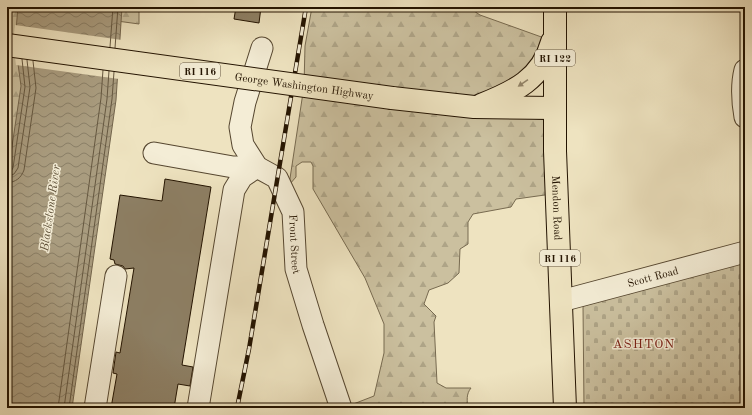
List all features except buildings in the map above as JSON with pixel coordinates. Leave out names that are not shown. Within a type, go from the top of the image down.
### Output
[{"type":"main road","points":[[474,107],[512,91],[535,75],[547,55],[555,17]]},
{"type":"main road","name":"Mendon Road","points":[[555,17],[555,108],[565,408]]},
{"type":"main road","name":"George Washington Highway","points":[[7,45],[432,104],[474,107],[555,108]]},
{"type":"street","name":"Front Street","points":[[262,48],[245,102],[240,128],[243,145],[257,167],[277,178],[293,212],[295,225],[296,269],[315,332],[341,408]]},
{"type":"street","points":[[745,70],[742,84],[742,101],[745,117]]},
{"type":"street","points":[[154,153],[233,167],[257,167]]},
{"type":"street","points":[[198,408],[234,190],[242,177],[257,167]]},
{"type":"street","name":"Scott Road","points":[[561,301],[745,252]]},
{"type":"street","points":[[95,408],[116,276]]},
{"type":"green space","points":[[7,7],[28,7],[28,41],[7,231]]},
{"type":"green space","points":[[114,7],[139,7],[139,24],[117,21]]},
{"type":"green space","points":[[312,7],[468,7],[480,15],[547,39],[507,115],[554,121],[552,194],[516,199],[511,207],[473,214],[468,222],[468,244],[460,249],[459,273],[448,283],[429,290],[424,304],[436,316],[434,322],[437,383],[446,388],[471,388],[469,390],[467,400],[468,408],[343,408],[374,396],[384,353],[384,324],[365,278],[313,189],[313,166],[311,162],[302,162],[296,166],[296,177],[289,185],[304,86],[305,46]]},
{"type":"green space","points":[[741,261],[745,277],[745,408],[584,408],[583,306]]},
{"type":"water","name":"Blackstone River","points":[[18,7],[122,7],[116,100],[72,408],[7,408],[7,180],[21,86],[15,42]]},
{"type":"pier","points":[[15,25],[122,40],[119,79],[16,65],[13,42]]},
{"type":"railway","points":[[237,408],[249,349],[306,7]]},
{"type":"district","name":"ASHTON","points":[[644,343]]}]
